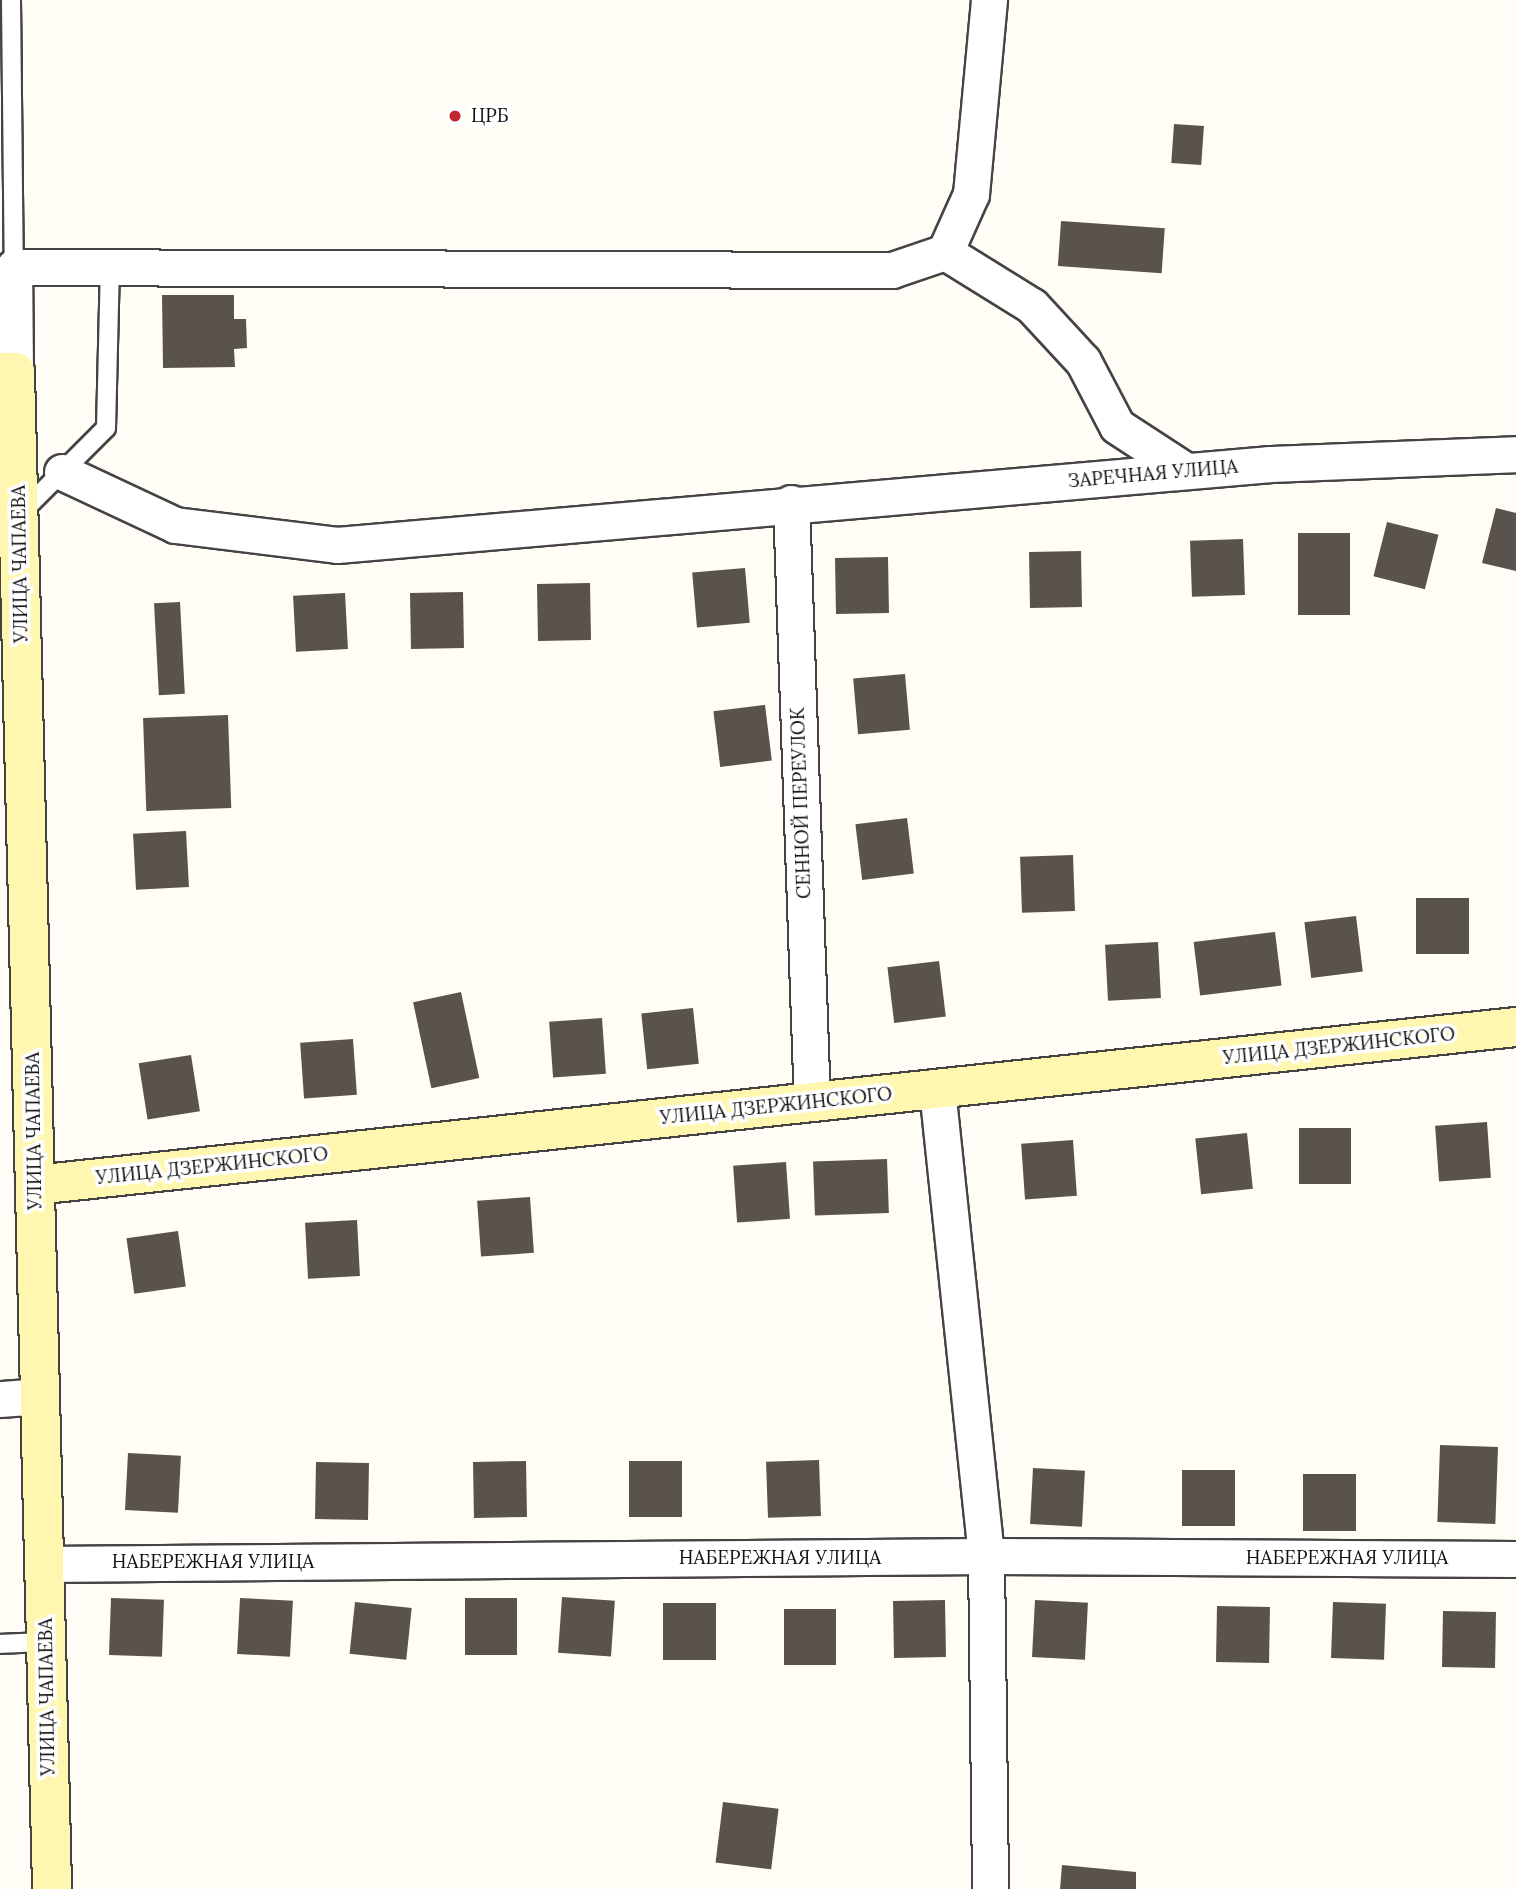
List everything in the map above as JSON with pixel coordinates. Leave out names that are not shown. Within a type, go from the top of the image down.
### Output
[{"type":"street","points":[[8,372],[14,267],[892,270],[945,252],[971,194],[989,0]]},
{"type":"street","points":[[945,252],[1032,306],[1083,361],[1117,426],[1186,471]]},
{"type":"street","name":"УЛИЦА ЧАПАЕВА","points":[[8,372],[19,516],[52,1889]]},
{"type":"street","name":"ЗАРЕЧНАЯ УЛИЦА","points":[[62,472],[175,525],[337,545],[791,503],[1186,471],[1516,454]]},
{"type":"street","name":"СЕННОЙ ПЕРЕУЛОК","points":[[791,503],[812,1102]]},
{"type":"street","name":"УЛИЦА ДЗЕРЖИНСКОГО","points":[[35,1185],[1516,1027]]},
{"type":"street","points":[[937,1089],[986,1556],[990,1889]]},
{"type":"street","points":[[0,1399],[40,1396]]},
{"type":"street","name":"НАБЕРЕЖНАЯ УЛИЦА","points":[[44,1563],[986,1556],[1516,1559]]},
{"type":"lane","points":[[11,0],[14,267]]},
{"type":"lane","points":[[19,516],[106,428],[110,267]]},
{"type":"lane","points":[[0,1644],[46,1642]]},
{"type":"building","points":[[1174,124],[1204,126],[1201,165],[1171,163]]},
{"type":"building","points":[[1061,221],[1165,228],[1162,273],[1058,266]]},
{"type":"building","points":[[162,295],[234,295],[234,319],[246,319],[247,348],[234,349],[235,367],[163,368]]},
{"type":"building","points":[[1496,508],[1516,513],[1516,571],[1482,563]]},
{"type":"building","points":[[1387,522],[1438,535],[1425,589],[1373,576]]},
{"type":"building","points":[[1298,533],[1350,533],[1350,615],[1298,615]]},
{"type":"building","points":[[1243,539],[1245,595],[1192,597],[1190,541]]},
{"type":"building","points":[[1081,551],[1082,607],[1030,608],[1029,552]]},
{"type":"building","points":[[888,557],[889,613],[836,614],[835,558]]},
{"type":"building","points":[[745,568],[750,623],[697,627],[692,573]]},
{"type":"building","points":[[590,583],[591,640],[538,641],[537,584]]},
{"type":"building","points":[[463,592],[464,648],[411,649],[410,593]]},
{"type":"building","points":[[345,593],[348,649],[296,652],[293,596]]},
{"type":"building","points":[[180,602],[185,694],[159,695],[154,603]]},
{"type":"building","points":[[905,674],[910,730],[858,734],[853,679]]},
{"type":"building","points":[[765,705],[772,761],[720,767],[713,711]]},
{"type":"building","points":[[228,715],[231,808],[146,811],[143,718]]},
{"type":"building","points":[[907,818],[914,874],[862,880],[855,824]]},
{"type":"building","points":[[186,831],[189,887],[136,890],[133,834]]},
{"type":"building","points":[[1073,855],[1075,911],[1022,913],[1020,857]]},
{"type":"building","points":[[1416,898],[1469,898],[1469,954],[1416,954]]},
{"type":"building","points":[[1356,916],[1363,972],[1311,978],[1304,922]]},
{"type":"building","points":[[1275,932],[1282,986],[1200,996],[1194,942]]},
{"type":"building","points":[[1158,942],[1161,998],[1108,1001],[1105,945]]},
{"type":"building","points":[[939,961],[946,1017],[894,1023],[887,967]]},
{"type":"building","points":[[461,992],[479,1078],[431,1088],[413,1002]]},
{"type":"building","points":[[693,1008],[699,1064],[647,1069],[641,1013]]},
{"type":"building","points":[[602,1018],[606,1074],[553,1078],[549,1022]]},
{"type":"building","points":[[353,1039],[357,1095],[304,1099],[300,1043]]},
{"type":"building","points":[[191,1055],[200,1111],[148,1120],[139,1063]]},
{"type":"building","points":[[1487,1122],[1491,1178],[1439,1181],[1435,1126]]},
{"type":"building","points":[[1299,1128],[1351,1128],[1351,1184],[1299,1184]]},
{"type":"building","points":[[1247,1133],[1253,1189],[1201,1194],[1195,1138]]},
{"type":"building","points":[[1073,1140],[1077,1196],[1025,1199],[1021,1144]]},
{"type":"building","points":[[887,1159],[889,1213],[815,1216],[813,1162]]},
{"type":"building","points":[[786,1162],[790,1219],[737,1223],[733,1166]]},
{"type":"building","points":[[530,1197],[534,1253],[481,1257],[477,1201]]},
{"type":"building","points":[[357,1220],[360,1276],[308,1279],[305,1223]]},
{"type":"building","points":[[178,1231],[186,1286],[134,1294],[127,1238]]},
{"type":"building","points":[[1440,1445],[1498,1447],[1495,1524],[1437,1522]]},
{"type":"building","points":[[128,1453],[181,1456],[178,1513],[125,1510]]},
{"type":"building","points":[[819,1460],[821,1516],[768,1518],[766,1462]]},
{"type":"building","points":[[526,1461],[527,1517],[474,1518],[473,1462]]},
{"type":"building","points":[[629,1461],[682,1461],[682,1517],[629,1517]]},
{"type":"building","points":[[316,1462],[369,1463],[368,1520],[315,1519]]},
{"type":"building","points":[[1033,1468],[1085,1471],[1082,1527],[1030,1524]]},
{"type":"building","points":[[1182,1470],[1235,1470],[1235,1526],[1182,1526]]},
{"type":"building","points":[[1303,1474],[1356,1474],[1356,1531],[1303,1531]]},
{"type":"building","points":[[562,1597],[615,1601],[611,1657],[558,1653]]},
{"type":"building","points":[[111,1598],[164,1600],[162,1657],[109,1655]]},
{"type":"building","points":[[240,1598],[293,1601],[290,1657],[237,1654]]},
{"type":"building","points":[[465,1598],[517,1598],[517,1655],[465,1655]]},
{"type":"building","points":[[945,1600],[946,1657],[894,1658],[893,1601]]},
{"type":"building","points":[[1035,1600],[1088,1603],[1085,1660],[1032,1657]]},
{"type":"building","points":[[355,1602],[412,1608],[406,1660],[350,1654]]},
{"type":"building","points":[[1333,1602],[1386,1604],[1384,1660],[1331,1658]]},
{"type":"building","points":[[663,1603],[716,1603],[716,1660],[663,1660]]},
{"type":"building","points":[[1217,1606],[1270,1607],[1269,1663],[1216,1662]]},
{"type":"building","points":[[784,1609],[836,1609],[836,1665],[784,1665]]},
{"type":"building","points":[[1443,1611],[1496,1612],[1495,1668],[1442,1667]]},
{"type":"building","points":[[723,1802],[779,1809],[771,1869],[716,1863]]},
{"type":"building","points":[[1062,1865],[1136,1872],[1136,1889],[1060,1889]]},
{"type":"place","name":"ЦРБ","points":[[455,116]]}]
